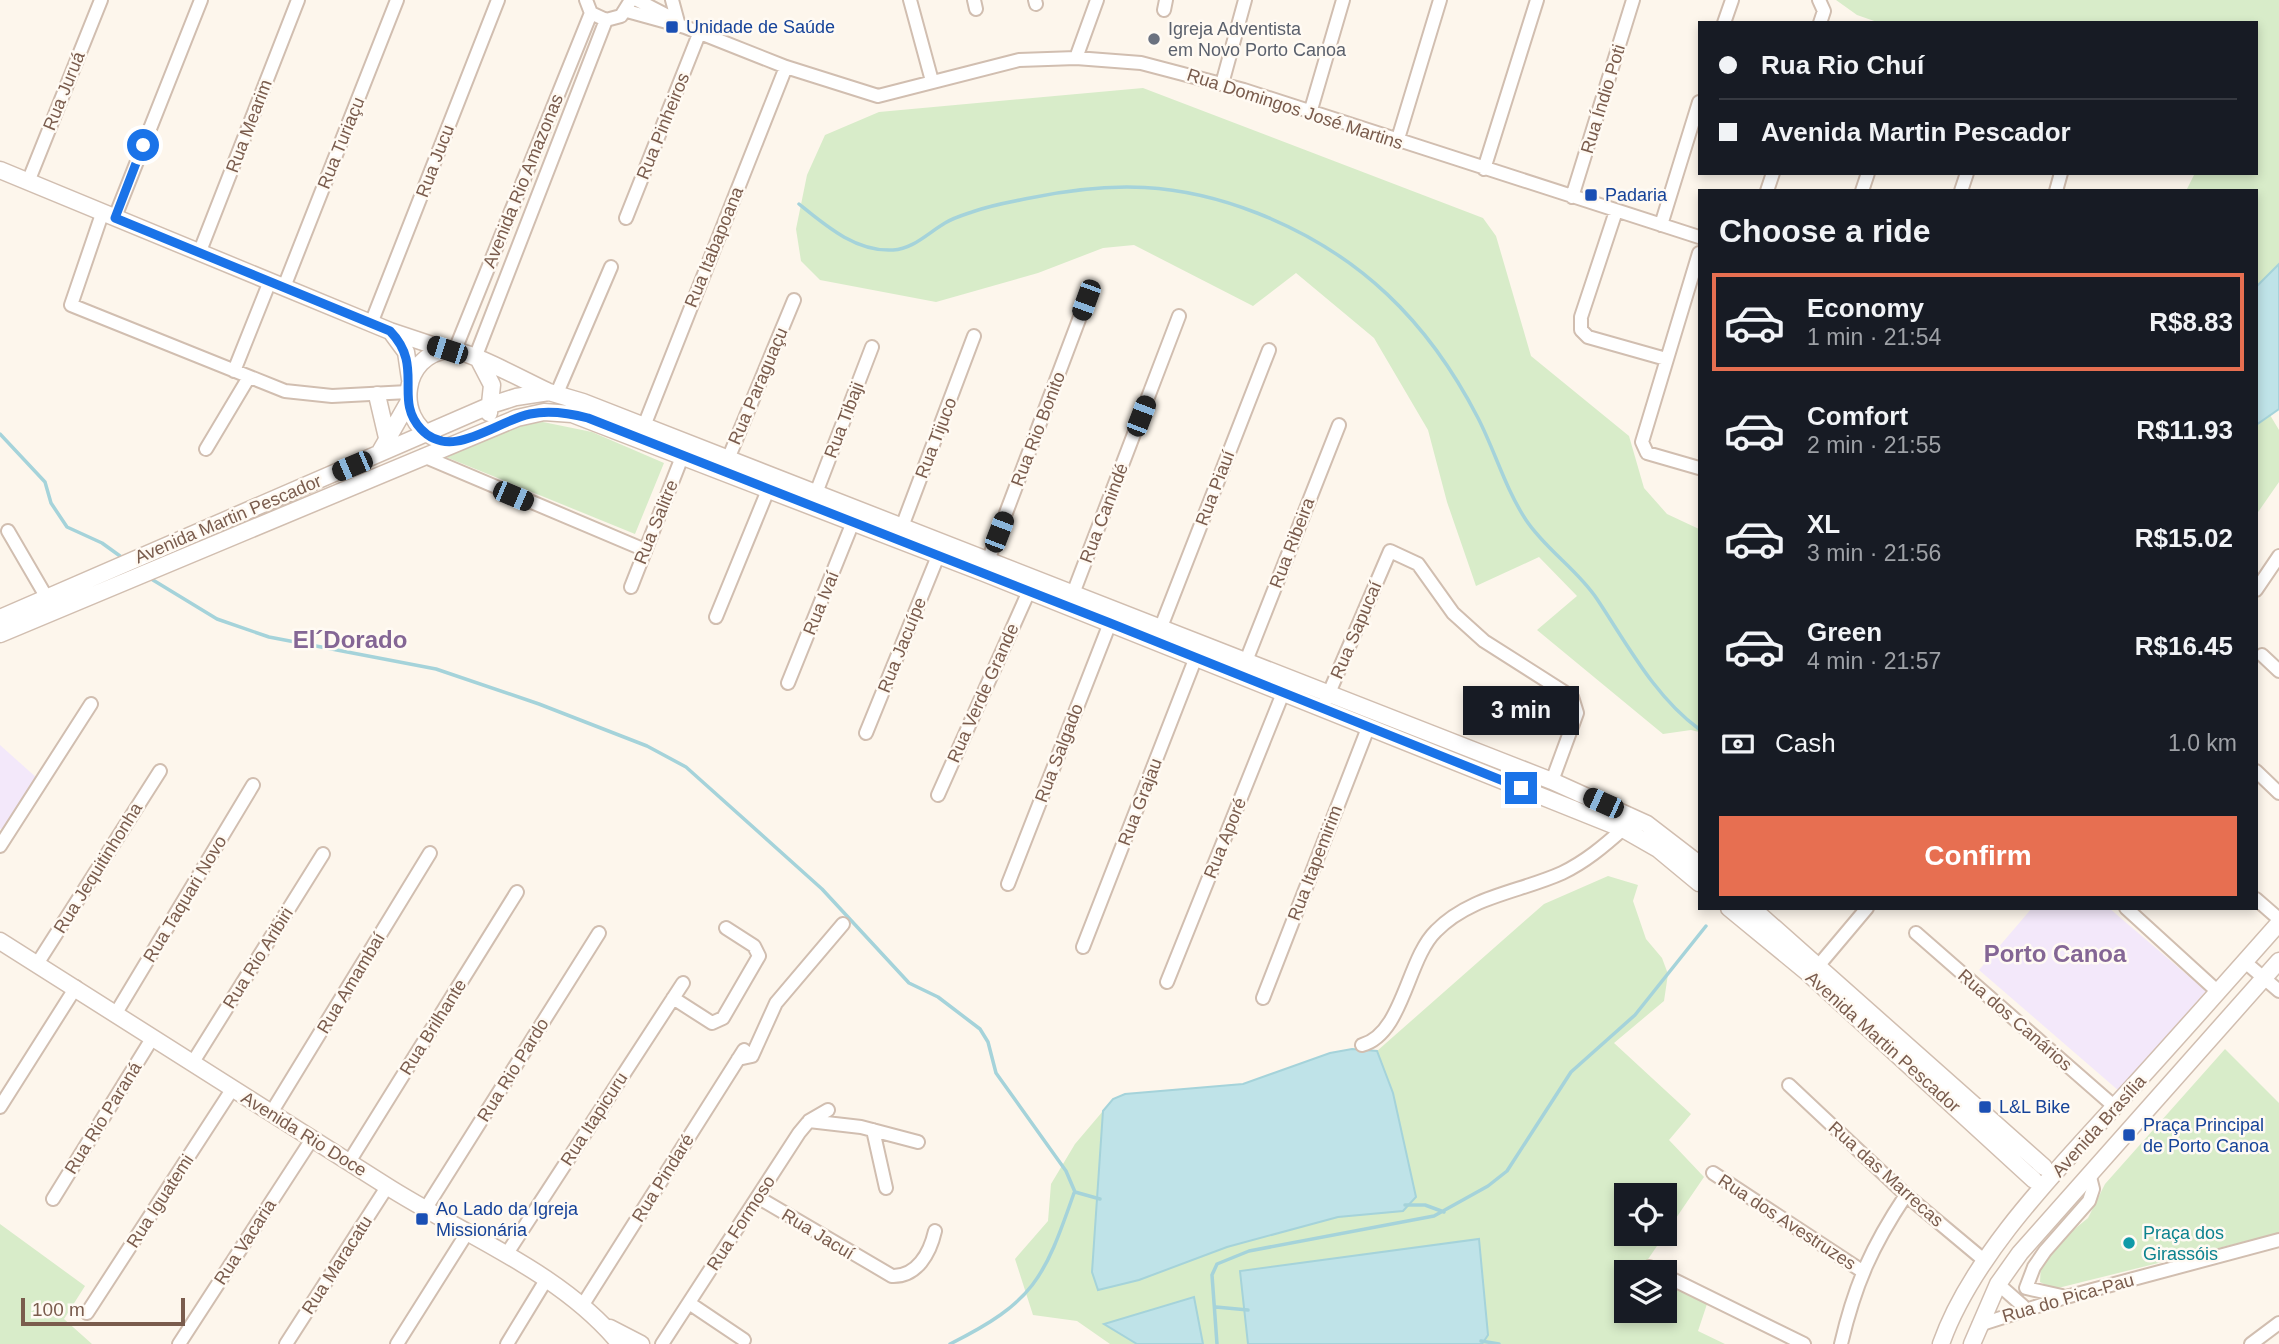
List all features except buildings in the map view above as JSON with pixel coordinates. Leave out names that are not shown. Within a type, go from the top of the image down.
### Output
[{"type":"street","name":"Rua Juruá","points":[[28,182],[101,0]]},
{"type":"street","points":[[201,0],[71,305],[249,377],[296,393],[377,395],[409,391]]},
{"type":"street","name":"Rua Mearim","points":[[200,251],[298,0]]},
{"type":"street","name":"Rua Turiaçu","points":[[234,371],[277,284],[397,0]]},
{"type":"street","name":"Rua Jucu","points":[[372,321],[498,0]]},
{"type":"street","points":[[586,0],[591,13],[606,20],[621,16],[629,5]]},
{"type":"street","name":"Rua Domingos José Martins","points":[[637,0],[699,34],[786,67],[878,96],[1019,60],[1076,58],[1141,63],[1222,84],[1698,237]]},
{"type":"street","points":[[672,0],[681,24]]},
{"type":"street","points":[[910,0],[932,81]]},
{"type":"street","points":[[1076,58],[1097,0]]},
{"type":"street","points":[[1222,84],[1245,0]]},
{"type":"street","points":[[1310,113],[1343,0]]},
{"type":"street","points":[[1396,142],[1440,0]]},
{"type":"street","points":[[1484,169],[1537,0]]},
{"type":"street","name":"Rua Índio Poti","points":[[1572,197],[1633,0]]},
{"type":"street","points":[[1725,21],[1732,0]]},
{"type":"street","points":[[1819,0],[1824,11],[1821,21]]},
{"type":"street","name":"Rua Domingos José Martins","points":[[629,5],[681,24]]},
{"type":"street","name":"Avenida Rio Amazonas","points":[[451,350],[591,13]]},
{"type":"street","name":"Avenida Rio Amazonas","points":[[477,359],[606,20]]},
{"type":"street","name":"Rua Pinheiros","points":[[626,218],[699,34]]},
{"type":"street","name":"Rua Itabapoana","points":[[644,426],[786,67]]},
{"type":"street","points":[[1661,225],[1698,106]]},
{"type":"street","points":[[0,170],[372,321],[390,331],[477,359],[553,393],[611,267]]},
{"type":"street","points":[[1616,211],[1581,317],[1581,330],[1588,337],[1666,359]]},
{"type":"street","points":[[1698,256],[1642,446],[1647,453],[1698,468]]},
{"type":"street","name":"Rua Paraguaçu","points":[[725,466],[794,300]]},
{"type":"street","name":"Rua Rio Bonito","points":[[989,558],[1086,300]]},
{"type":"street","name":"Rua Canindé","points":[[1074,591],[1179,316]]},
{"type":"street","points":[[390,331],[406,352],[411,414],[424,432],[452,444]]},
{"type":"street","name":"Rua Tijuco","points":[[900,532],[974,336]]},
{"type":"street","name":"Rua Tibaji","points":[[816,493],[872,347]]},
{"type":"street","points":[[383,448],[425,359],[451,350]]},
{"type":"street","name":"Rua Piauí","points":[[1161,627],[1269,350]]},
{"type":"street","points":[[477,359],[492,385],[491,405],[481,432]]},
{"type":"street","points":[[206,449],[249,377]]},
{"type":"street","name":"Avenida Martin Pescador","points":[[0,618],[383,448],[491,405],[516,397],[553,393],[644,426],[768,490],[853,523],[900,532],[989,558],[1074,591],[1111,615],[1196,657],[1283,693],[1326,701],[1552,781],[1647,824],[1698,863]]},
{"type":"street","points":[[377,395],[383,448]]},
{"type":"street","name":"Avenida Martin Pescador","points":[[0,634],[481,432],[528,415],[572,414],[682,457],[725,466],[816,493],[900,532],[938,556],[1073,608],[1081,600],[1111,615],[1161,627],[1246,661],[1326,701],[1368,728],[1623,829],[1658,849],[1698,882]]},
{"type":"street","name":"Rua Ribeira","points":[[1246,661],[1339,425]]},
{"type":"street","points":[[423,456],[645,550]]},
{"type":"street","name":"Rua Salitre","points":[[631,587],[682,457]]},
{"type":"street","points":[[716,617],[768,490]]},
{"type":"street","name":"Rua Ivaí","points":[[788,683],[853,523]]},
{"type":"street","points":[[8,531],[47,598]]},
{"type":"street","name":"Rua Sapucaí","points":[[1326,701],[1390,551],[1418,564],[1427,572],[1452,613],[1484,641],[1576,702],[1577,713],[1552,781]]},
{"type":"street","name":"Rua Jacuípe","points":[[866,733],[938,556]]},
{"type":"street","points":[[2258,587],[2279,556]]},
{"type":"street","points":[[1033,593],[1047,593],[1067,600],[1074,591]]},
{"type":"street","name":"Rua Verde Grande","points":[[937,795],[1033,593]]},
{"type":"street","name":"Rua Salgado","points":[[1008,884],[1111,615]]},
{"type":"street","points":[[2262,655],[2279,671]]},
{"type":"street","name":"Rua Grajau","points":[[1083,947],[1196,657]]},
{"type":"street","name":"Rua Aporé","points":[[1167,982],[1283,693]]},
{"type":"street","points":[[0,846],[91,705]]},
{"type":"street","name":"Rua Itapemirim","points":[[1263,998],[1368,728]]},
{"type":"street","name":"Rua Jequitinhonha","points":[[37,964],[160,771]]},
{"type":"street","points":[[2258,773],[2279,793]]},
{"type":"street","name":"Rua Taquari Novo","points":[[116,1013],[253,785]]},
{"type":"street","points":[[1362,1045],[1376,1040],[1387,1026],[1414,964],[1435,931],[1485,900],[1577,866],[1623,829]]},
{"type":"street","name":"Rua Amambaí","points":[[271,1113],[430,853]]},
{"type":"street","name":"Rua Rio Aribiri","points":[[193,1062],[323,854]]},
{"type":"street","name":"Rua Brilhante","points":[[349,1162],[517,892]]},
{"type":"street","points":[[2258,901],[2279,921]]},
{"type":"street","name":"Avenida Martin Pescador","points":[[1731,910],[1808,974],[2034,1180]]},
{"type":"street","name":"Avenida Martin Pescador","points":[[1754,910],[2045,1167]]},
{"type":"street","points":[[1819,965],[1865,910]]},
{"type":"street","points":[[2128,910],[2217,990]]},
{"type":"street","name":"Avenida Brasília","points":[[1941,1344],[1957,1308],[1985,1261],[2066,1160],[2279,921]]},
{"type":"street","name":"Rua Pindaré","points":[[582,1306],[741,1054],[752,1056],[776,1003],[843,924]]},
{"type":"street","points":[[673,998],[712,1023],[723,1018],[758,956],[754,947],[726,928]]},
{"type":"street","name":"Rua Rio Pardo","points":[[426,1208],[599,933]]},
{"type":"street","name":"Rua dos Canários","points":[[1916,933],[2115,1107]]},
{"type":"street","name":"Avenida Rio Doce","points":[[0,941],[387,1187],[546,1280],[582,1306],[617,1338],[640,1344]]},
{"type":"street","name":"Avenida Brasília","points":[[1972,1344],[1998,1284],[2047,1221],[2090,1177],[2279,961]]},
{"type":"street","points":[[2245,962],[2279,991]]},
{"type":"street","name":"Rua Itapicuru","points":[[506,1255],[683,983]]},
{"type":"street","points":[[0,1107],[76,987]]},
{"type":"street","name":"Rua Rio Paraná","points":[[52,1199],[153,1037]]},
{"type":"street","name":"Rua das Marrecas","points":[[1789,1085],[1906,1195],[1985,1261]]},
{"type":"street","name":"Rua Iguatemi","points":[[87,1313],[233,1088]]},
{"type":"street","name":"Rua Formoso","points":[[662,1344],[809,1121],[828,1110]]},
{"type":"street","points":[[809,1121],[873,1130],[918,1142]]},
{"type":"street","points":[[873,1130],[886,1188]]},
{"type":"street","name":"Rua Vacaria","points":[[179,1344],[312,1139]]},
{"type":"street","points":[[2022,1308],[2034,1267],[2089,1201],[2093,1189],[2090,1177],[2066,1160],[2045,1167],[2034,1180],[2034,1200]]},
{"type":"street","name":"Rua dos Avestruzes","points":[[1713,1173],[1862,1271]]},
{"type":"street","name":"Rua Maracatu","points":[[286,1344],[387,1187]]},
{"type":"street","points":[[1841,1344],[1862,1271],[1874,1244],[1906,1195]]},
{"type":"street","name":"Rua Jacuí","points":[[759,1198],[877,1270],[892,1276],[911,1272],[927,1253],[935,1231]]},
{"type":"street","points":[[397,1344],[467,1233]]},
{"type":"street","name":"Rua do Pica-Pau","points":[[1979,1325],[2022,1308],[2279,1240]]},
{"type":"street","points":[[507,1344],[546,1280]]},
{"type":"street","points":[[1677,1281],[1804,1344]]},
{"type":"street","points":[[1998,1284],[2022,1308]]},
{"type":"street","points":[[2026,1288],[2066,1297]]},
{"type":"street","points":[[689,1303],[744,1340]]},
{"type":"street","points":[[1957,1308],[1967,1321],[1979,1325]]},
{"type":"street","points":[[2251,1344],[2279,1323]]},
{"type":"shaded area","points":[[0,745],[38,779],[5,834],[0,828]]},
{"type":"shaded area","points":[[2030,910],[2111,910],[2206,991],[2119,1091],[1979,970]]},
{"type":"green space","points":[[1836,0],[2279,0],[2279,264],[2258,285],[2258,189],[2187,189],[2194,175],[2258,175],[2258,21],[1874,21],[1857,15]]},
{"type":"green space","points":[[1143,88],[1483,218],[1496,236],[1531,356],[1629,436],[1644,488],[1667,514],[1698,529],[1698,732],[1691,730],[1663,734],[1537,630],[1577,596],[1539,557],[1476,586],[1447,502],[1428,430],[1374,338],[1296,273],[1253,306],[1134,245],[1103,248],[1038,273],[936,302],[820,280],[801,261],[796,229],[807,175],[825,135],[879,112]]},
{"type":"green space","points":[[2270,415],[2279,430],[2279,482],[2258,512],[2258,424]]},
{"type":"green space","points":[[543,422],[592,432],[664,463],[635,534],[441,455],[521,424]]},
{"type":"green space","points":[[1608,876],[1638,885],[1633,901],[1646,939],[1662,958],[1668,974],[1664,1001],[1614,1043],[1691,1114],[1669,1140],[1704,1177],[1677,1217],[1677,1183],[1614,1183],[1614,1246],[1657,1246],[1647,1260],[1614,1260],[1614,1323],[1677,1323],[1677,1286],[1708,1301],[1698,1331],[1725,1344],[1482,1344],[1488,1335],[1479,1239],[1240,1271],[1248,1344],[1203,1344],[1194,1297],[1105,1324],[1137,1344],[1110,1344],[1077,1321],[1033,1315],[1015,1259],[1048,1221],[1051,1184],[1075,1144],[1103,1111],[1092,1272],[1139,1280],[1227,1247],[1338,1217],[1403,1211],[1416,1197],[1393,1093],[1377,1051],[1544,904]]},
{"type":"green space","points":[[2225,1049],[2279,1103],[2279,1233],[2054,1289],[2040,1282],[2041,1264],[2061,1240],[2088,1218],[2105,1184]]},
{"type":"green space","points":[[0,1224],[85,1286],[64,1319],[92,1344],[0,1344]]},
{"type":"water","points":[[2279,264],[2279,409],[2258,424],[2258,285]]},
{"type":"water","points":[[1352,1049],[1377,1051],[1393,1093],[1416,1197],[1403,1211],[1338,1217],[1227,1247],[1139,1280],[1098,1290],[1092,1272],[1103,1111],[1113,1099],[1125,1094],[1243,1084],[1330,1053]]},
{"type":"water","points":[[1479,1239],[1488,1335],[1482,1344],[1248,1344],[1240,1271]]},
{"type":"water","points":[[1194,1297],[1203,1344],[1137,1344],[1104,1324]]},
{"type":"waterway","points":[[799,204],[831,229],[854,242],[866,247],[893,250],[914,244],[951,220],[993,206],[1060,192],[1089,189],[1117,187],[1172,190],[1200,195],[1257,213],[1328,248],[1387,294],[1437,351],[1478,418],[1526,520],[1589,588],[1655,686],[1698,728]]},
{"type":"waterway","points":[[0,434],[45,482],[51,503],[67,527],[102,543],[120,556]]},
{"type":"waterway","points":[[148,577],[217,619],[269,637],[436,669],[539,704],[647,746],[686,767],[822,889],[909,983],[938,997],[980,1029],[988,1042],[996,1073],[1066,1171],[1075,1192],[1100,1199]]},
{"type":"waterway","points":[[1217,1344],[1212,1275],[1217,1264],[1249,1251],[1434,1216],[1488,1186],[1507,1171],[1571,1072],[1635,1015],[1706,926]]},
{"type":"waterway","points":[[950,1344],[1001,1315],[1032,1285],[1054,1247],[1074,1193]]},
{"type":"waterway","points":[[1405,1205],[1425,1205],[1444,1212]]},
{"type":"waterway","points":[[1216,1307],[1248,1310]]},
{"type":"waterway","points":[[1481,1341],[1499,1344]]},
{"type":"place","name":"Unidade de Saúde","points":[[672,27]]},
{"type":"place","name":"Igreja Adventista em Novo Porto Canoa","points":[[1154,39]]},
{"type":"place","name":"Padaria","points":[[1591,195]]},
{"type":"place","name":"L&L Bike","points":[[1985,1107]]},
{"type":"place","name":"Praça Principal de Porto Canoa","points":[[2129,1135]]},
{"type":"place","name":"Ao Lado da Igreja Missionária","points":[[422,1219]]},
{"type":"place","name":"Praça dos Girassóis","points":[[2129,1243]]},
{"type":"district","name":"El´Dorado","points":[[350,640]]},
{"type":"district","name":"Porto Canoa","points":[[2055,954]]},
{"type":"route","points":[[143,145],[115,218],[372,321],[390,331],[403,345],[408,358],[408,403],[411,414],[424,432],[439,440],[452,444],[517,418],[544,412],[588,418],[1521,788]]}]
